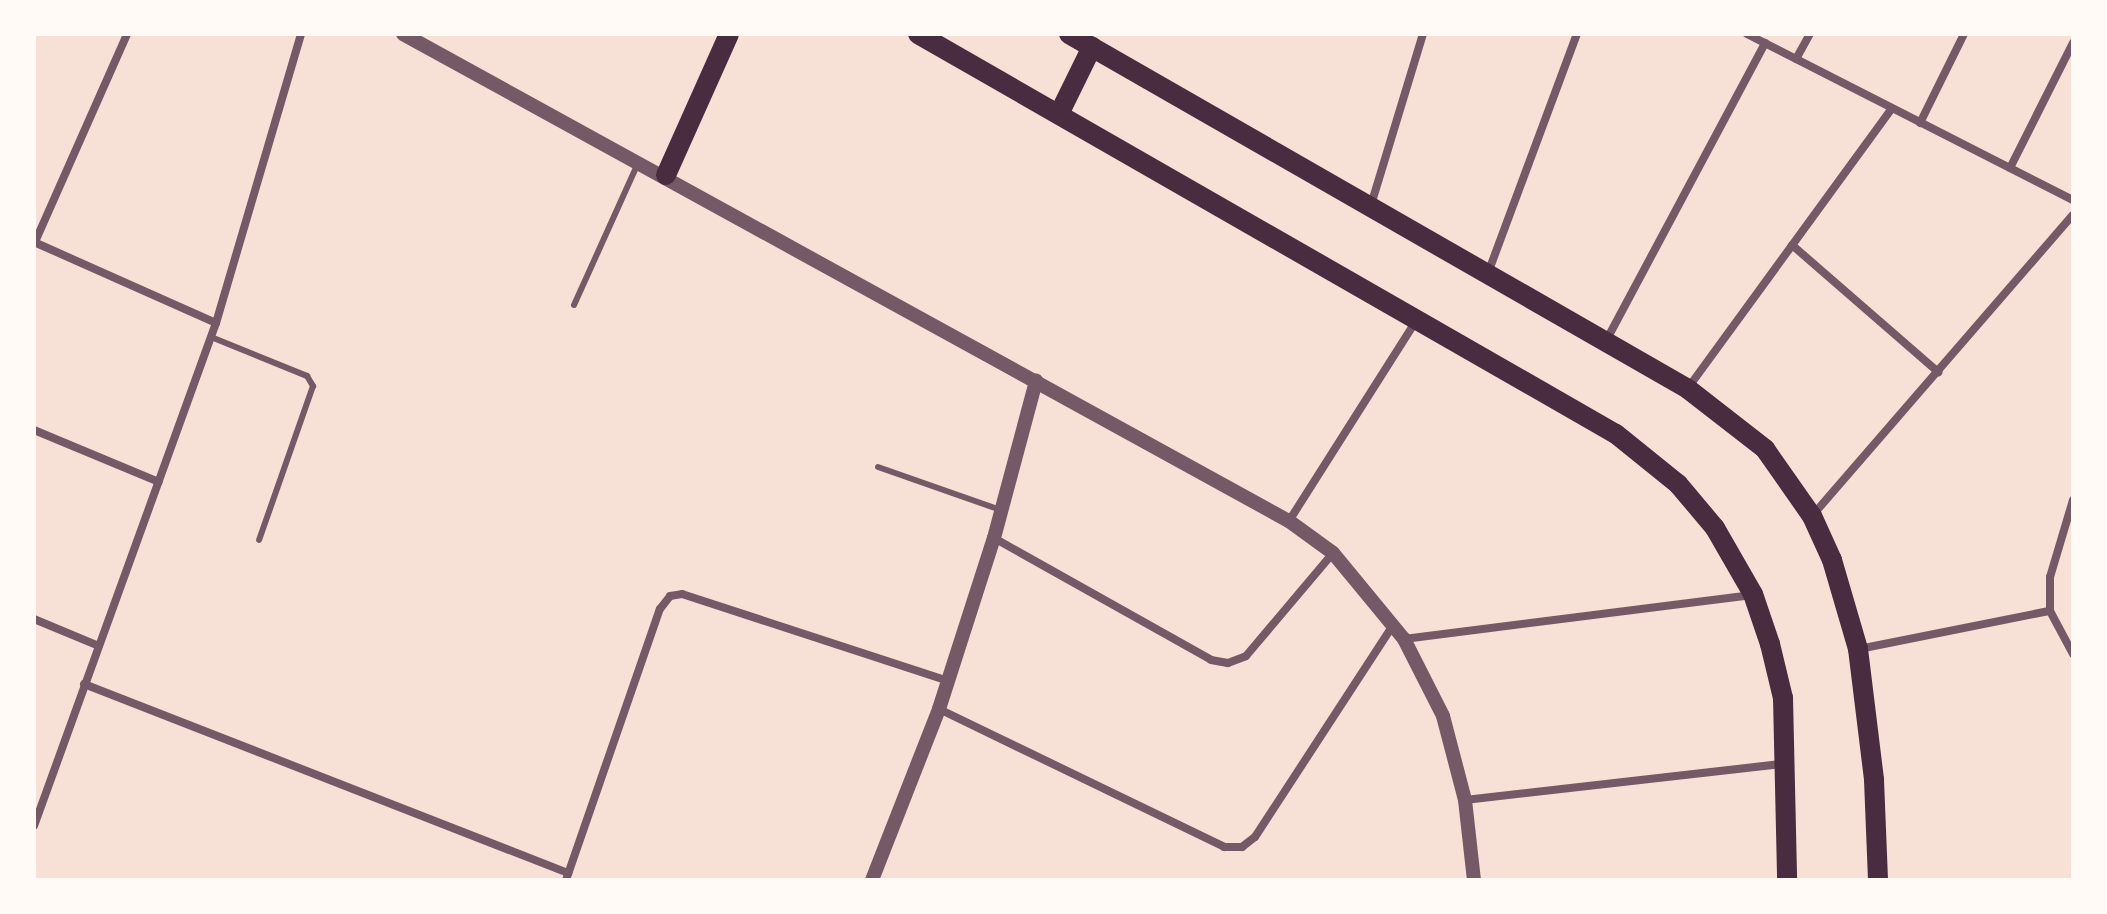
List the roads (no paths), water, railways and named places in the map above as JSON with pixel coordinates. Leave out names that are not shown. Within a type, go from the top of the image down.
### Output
[{"type":"main road","points":[[666,175],[729,34]]},
{"type":"main road","points":[[918,34],[1616,434],[1654,464],[1715,528],[1753,594],[1783,698],[1787,880]]},
{"type":"main road","points":[[1069,34],[1688,389],[1765,449],[1812,516],[1832,560],[1858,649],[1874,780],[1878,880]]},
{"type":"main road","points":[[1059,114],[1092,47]]},
{"type":"street","points":[[127,34],[34,242],[216,323]]},
{"type":"street","points":[[34,826],[37,810],[216,323],[301,34]]},
{"type":"street","points":[[403,34],[666,175],[841,278],[1036,381],[1289,521],[1333,553],[1404,639],[1443,716],[1465,800],[1474,880]]},
{"type":"street","points":[[1371,205],[1423,34]]},
{"type":"street","points":[[1488,273],[1577,34]]},
{"type":"street","points":[[1747,34],[2073,200]]},
{"type":"street","points":[[1796,59],[1810,34]]},
{"type":"street","points":[[1920,123],[1964,34]]},
{"type":"street","points":[[1606,341],[1765,43]]},
{"type":"street","points":[[2010,168],[2073,43]]},
{"type":"street","points":[[1688,389],[1892,108]]},
{"type":"street","points":[[1812,516],[2073,215]]},
{"type":"street","points":[[1792,245],[1938,372]]},
{"type":"street","points":[[1289,521],[1417,320]]},
{"type":"street","points":[[872,880],[939,709],[945,680],[994,538],[1036,381]]},
{"type":"street","points":[[34,430],[159,482]]},
{"type":"street","points":[[2073,500],[2057,541],[2050,611],[2073,654]]},
{"type":"street","points":[[994,538],[1211,660],[1228,663],[1246,656],[1333,553]]},
{"type":"street","points":[[84,684],[567,876],[660,609],[670,596],[682,594],[945,680]]},
{"type":"street","points":[[1404,639],[1753,594]]},
{"type":"street","points":[[1858,649],[2050,611]]},
{"type":"street","points":[[34,619],[99,646]]},
{"type":"street","points":[[939,709],[1224,847],[1242,847],[1255,837],[1393,624]]},
{"type":"street","points":[[1465,800],[1786,764]]},
{"type":"lane","points":[[574,305],[639,161]]},
{"type":"lane","points":[[211,337],[307,376],[313,386],[259,540]]},
{"type":"lane","points":[[878,467],[1001,510]]}]
